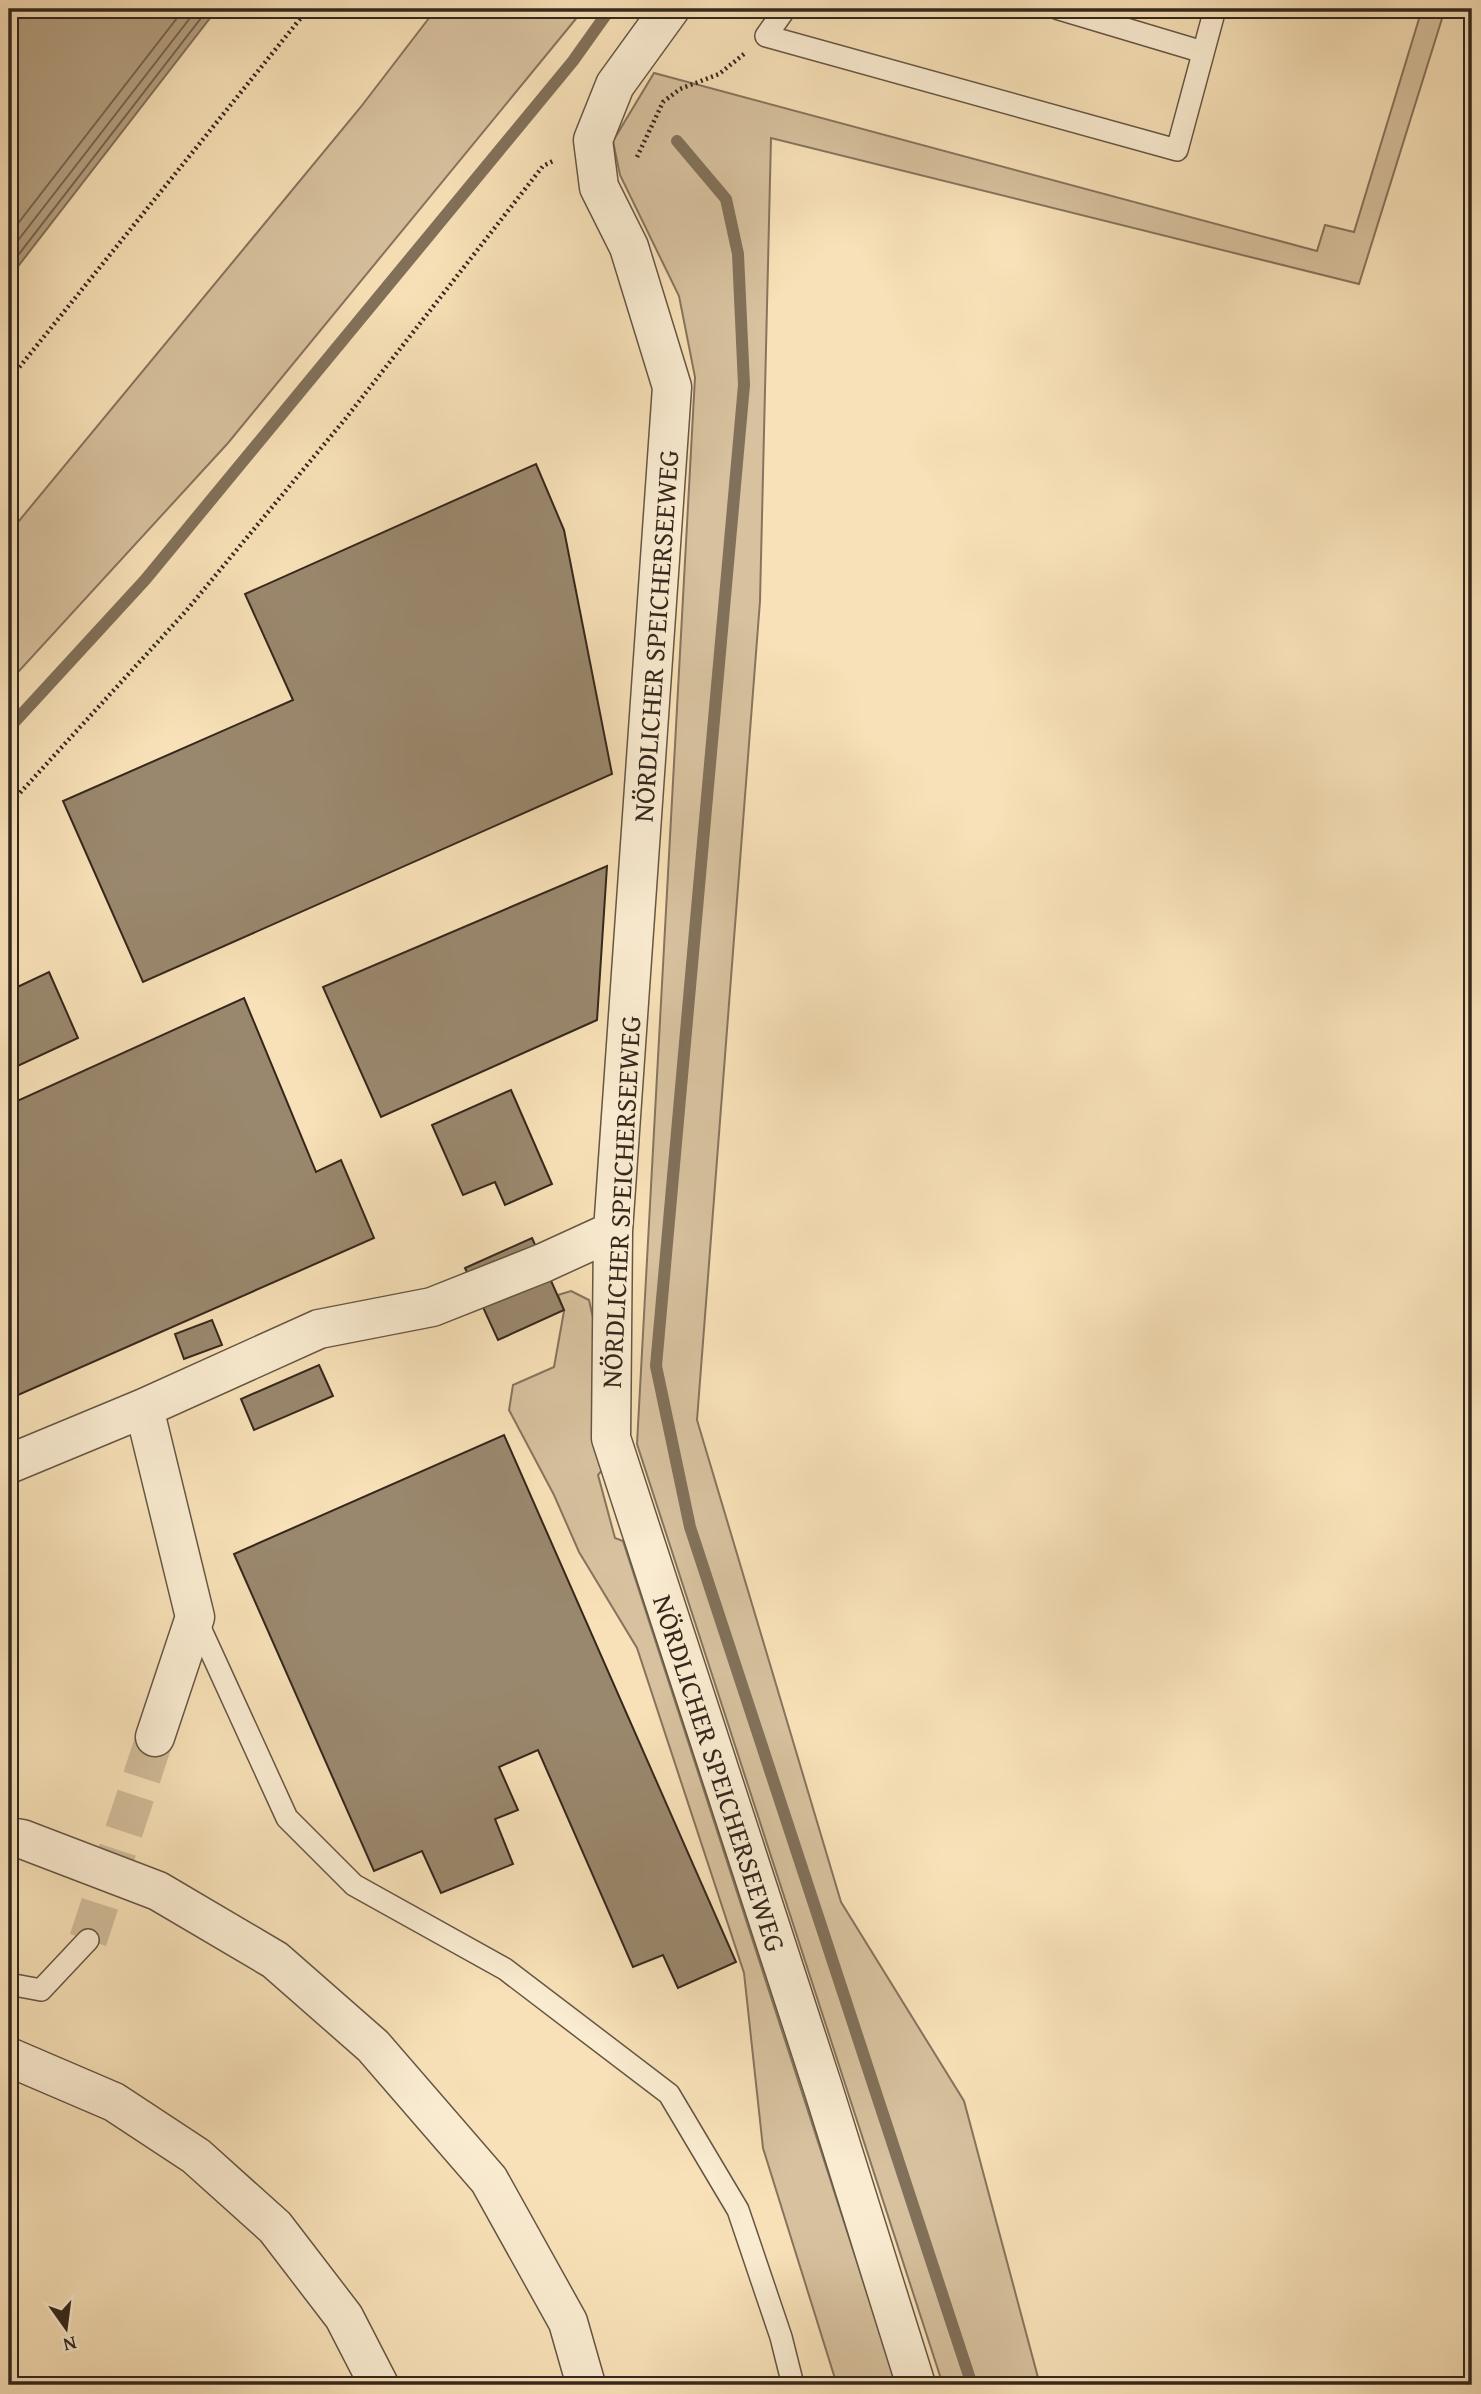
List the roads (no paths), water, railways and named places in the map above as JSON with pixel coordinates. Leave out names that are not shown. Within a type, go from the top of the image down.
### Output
[{"type":"street","name":"NÖRDLICHER SPEICHERSEEWEG","points":[[670,9],[615,85],[593,140],[599,187],[629,247],[672,387],[613,1231],[611,1438],[916,2385]]},
{"type":"street","points":[[9,1464],[145,1408],[319,1329],[432,1307],[543,1263],[613,1231]]},
{"type":"street","points":[[145,1408],[195,1617],[155,1737]]},
{"type":"street","points":[[9,1837],[22,1839],[158,1891],[275,1960],[373,2046],[489,2180],[568,2322],[586,2385]]},
{"type":"street","points":[[9,2057],[114,2102],[196,2156],[275,2227],[345,2316],[379,2385]]},
{"type":"lane","points":[[785,9],[766,36],[1177,150],[1215,9]]},
{"type":"lane","points":[[1059,9],[1203,52]]},
{"type":"lane","points":[[195,1617],[287,1818],[354,1885],[505,1969],[669,2094],[738,2210],[781,2337],[793,2385]]},
{"type":"lane","points":[[9,1984],[41,1990],[88,1940]]},
{"type":"water","points":[[9,9],[217,9],[9,278]]},
{"type":"waterway","points":[[9,728],[145,580],[573,61],[610,9]]},
{"type":"waterway","points":[[677,141],[726,199],[738,254],[744,385],[656,1366],[690,1527],[972,2385]]},
{"type":"tunnel","points":[[88,1940],[155,1737]]}]
